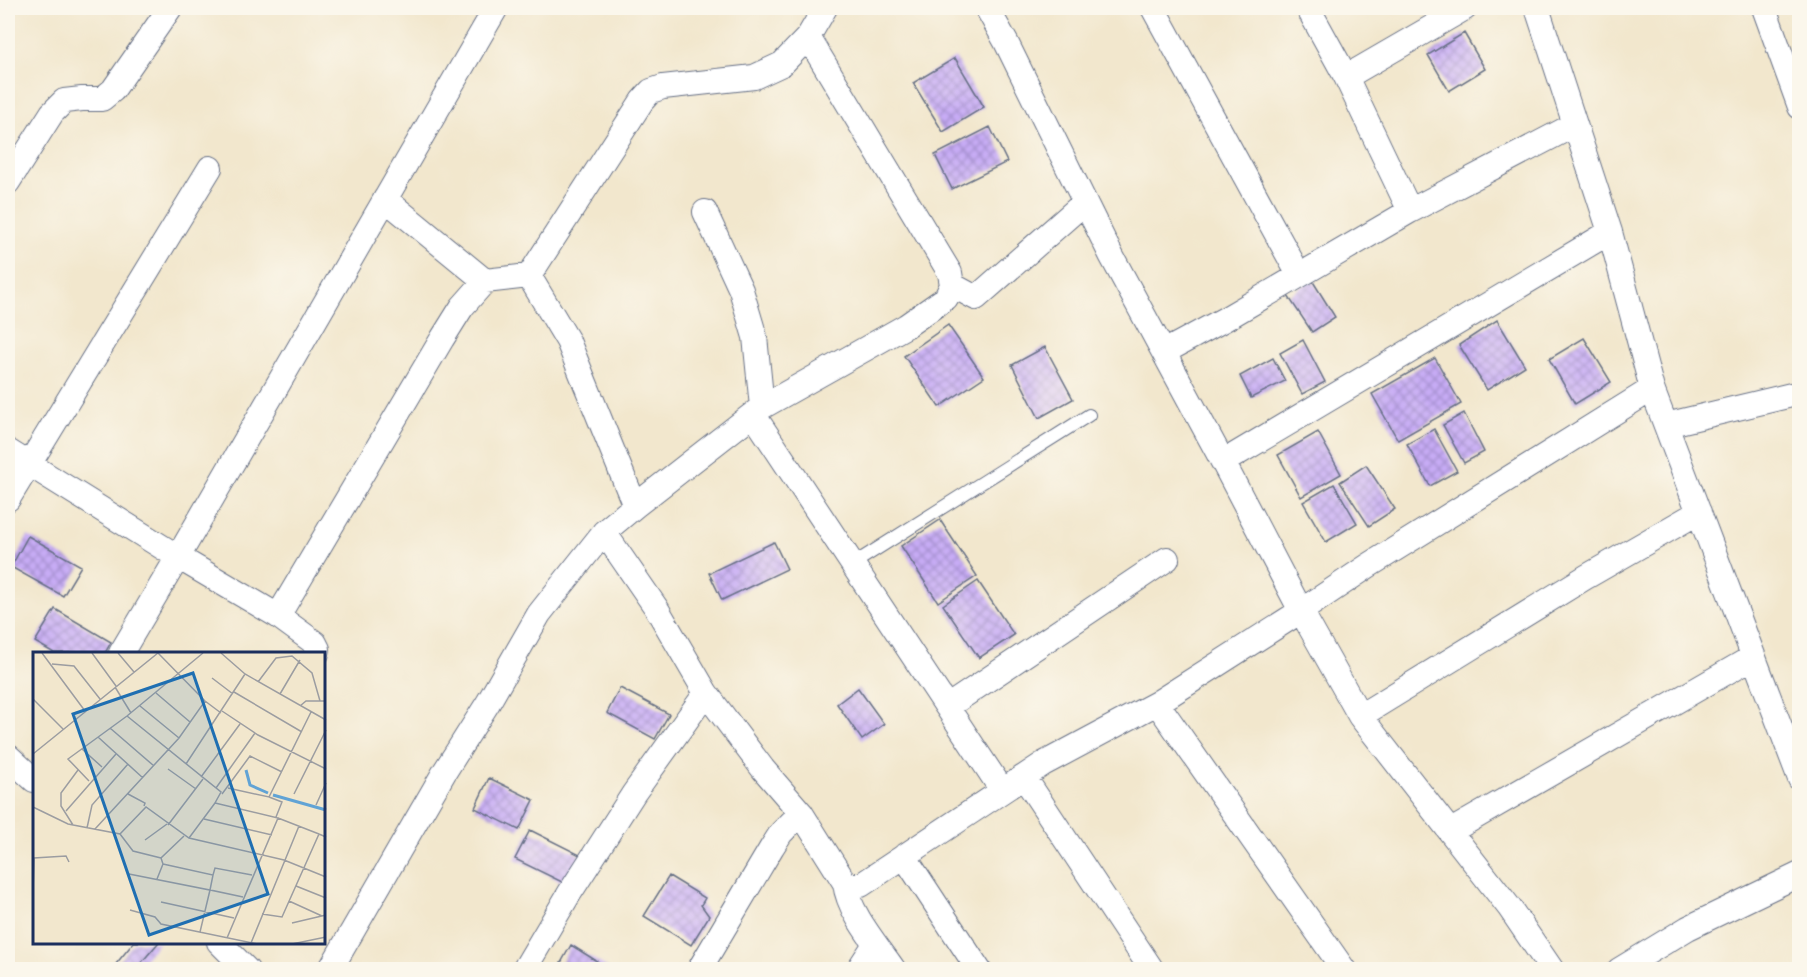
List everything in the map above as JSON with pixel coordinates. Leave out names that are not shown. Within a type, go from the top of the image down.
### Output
[{"type":"street","points":[[8,182],[52,113],[64,101],[102,99],[113,90],[170,8]]},
{"type":"street","points":[[121,652],[496,8]]},
{"type":"street","points":[[530,276],[642,101],[651,92],[663,87],[754,77],[782,64],[808,37],[825,8]]},
{"type":"street","points":[[987,8],[1111,255],[1301,611],[1360,716],[1509,907],[1552,969]]},
{"type":"street","points":[[1153,8],[1299,275]]},
{"type":"street","points":[[1308,8],[1346,77],[1410,211]]},
{"type":"street","points":[[1346,77],[1465,8]]},
{"type":"street","points":[[1537,8],[1610,232],[1652,389],[1800,779]]},
{"type":"street","points":[[1764,8],[1798,98]]},
{"type":"street","points":[[330,969],[539,614],[604,532],[758,410],[906,326],[946,298],[952,285],[950,273],[808,37]]},
{"type":"street","points":[[1164,352],[1410,211],[1574,125]]},
{"type":"street","points":[[8,499],[210,168]]},
{"type":"street","points":[[385,199],[485,280],[530,276]]},
{"type":"street","points":[[952,285],[976,298],[1085,202]]},
{"type":"street","points":[[705,212],[741,290],[754,337],[758,410],[852,564],[1002,790]]},
{"type":"street","points":[[1223,462],[1610,232]]},
{"type":"street","points":[[530,276],[568,341],[635,506]]},
{"type":"street","points":[[278,616],[442,339],[462,307],[485,280]]},
{"type":"street","points":[[845,882],[851,885],[861,885],[943,832],[1002,790],[1097,734],[1157,703],[1368,566],[1652,389]]},
{"type":"street","points":[[1666,425],[1800,393]]},
{"type":"street","points":[[8,451],[177,557],[278,616],[315,643],[318,649],[316,652]]},
{"type":"street","points":[[1360,716],[1586,577],[1699,512]]},
{"type":"street","points":[[604,532],[657,609],[706,693],[763,769],[801,813],[845,882],[846,894],[851,904],[875,944],[894,969]]},
{"type":"street","points":[[947,707],[1167,559]]},
{"type":"street","points":[[1451,831],[1753,657]]},
{"type":"street","points":[[524,969],[634,793],[706,693]]},
{"type":"street","points":[[1157,703],[1344,969]]},
{"type":"street","points":[[8,756],[33,779]]},
{"type":"street","points":[[1024,777],[1152,969]]},
{"type":"street","points":[[699,969],[771,847],[801,813]]},
{"type":"street","points":[[904,856],[980,969]]},
{"type":"street","points":[[1619,969],[1688,928],[1800,874]]},
{"type":"street","points":[[221,944],[247,969]]},
{"type":"street","points":[[858,969],[875,944]]},
{"type":"lane","points":[[852,564],[1089,415]]},
{"type":"building","points":[[1464,33],[1485,69],[1449,91],[1428,55]]},
{"type":"building","points":[[955,58],[984,107],[943,132],[913,83]]},
{"type":"building","points":[[990,127],[1007,162],[952,189],[935,155]]},
{"type":"building","points":[[1312,280],[1335,317],[1312,332],[1288,296]]},
{"type":"building","points":[[1497,320],[1525,366],[1487,390],[1459,345]]},
{"type":"building","points":[[948,325],[984,377],[939,407],[904,356]]},
{"type":"building","points":[[1584,338],[1611,382],[1575,404],[1549,359]]},
{"type":"building","points":[[1303,340],[1325,382],[1302,394],[1280,353]]},
{"type":"building","points":[[1045,347],[1073,399],[1039,418],[1012,365]]},
{"type":"building","points":[[1273,358],[1285,381],[1251,398],[1240,376]]},
{"type":"building","points":[[1435,358],[1461,404],[1398,440],[1372,394]]},
{"type":"building","points":[[1464,413],[1484,452],[1464,463],[1443,425]]},
{"type":"building","points":[[1434,429],[1457,471],[1430,486],[1407,444]]},
{"type":"building","points":[[1318,432],[1341,474],[1301,497],[1278,455]]},
{"type":"building","points":[[1366,465],[1395,509],[1369,526],[1340,482]]},
{"type":"building","points":[[1334,484],[1357,523],[1326,542],[1303,502]]},
{"type":"building","points":[[940,520],[977,576],[938,602],[901,546]]},
{"type":"building","points":[[28,536],[81,566],[63,596],[11,567]]},
{"type":"building","points":[[774,542],[787,569],[722,600],[709,573]]},
{"type":"building","points":[[978,581],[1014,635],[979,658],[943,605]]},
{"type":"building","points":[[55,609],[111,642],[106,652],[52,652],[35,642]]},
{"type":"building","points":[[620,688],[669,714],[655,739],[607,713]]},
{"type":"building","points":[[858,688],[884,724],[862,740],[837,704]]},
{"type":"building","points":[[489,778],[534,800],[519,830],[475,808]]},
{"type":"building","points":[[530,830],[580,855],[566,884],[515,859]]},
{"type":"building","points":[[669,876],[705,898],[701,905],[709,916],[691,945],[644,916]]},
{"type":"building","points":[[132,944],[157,944],[135,970],[111,970]]},
{"type":"building","points":[[571,945],[611,970],[557,970]]}]
